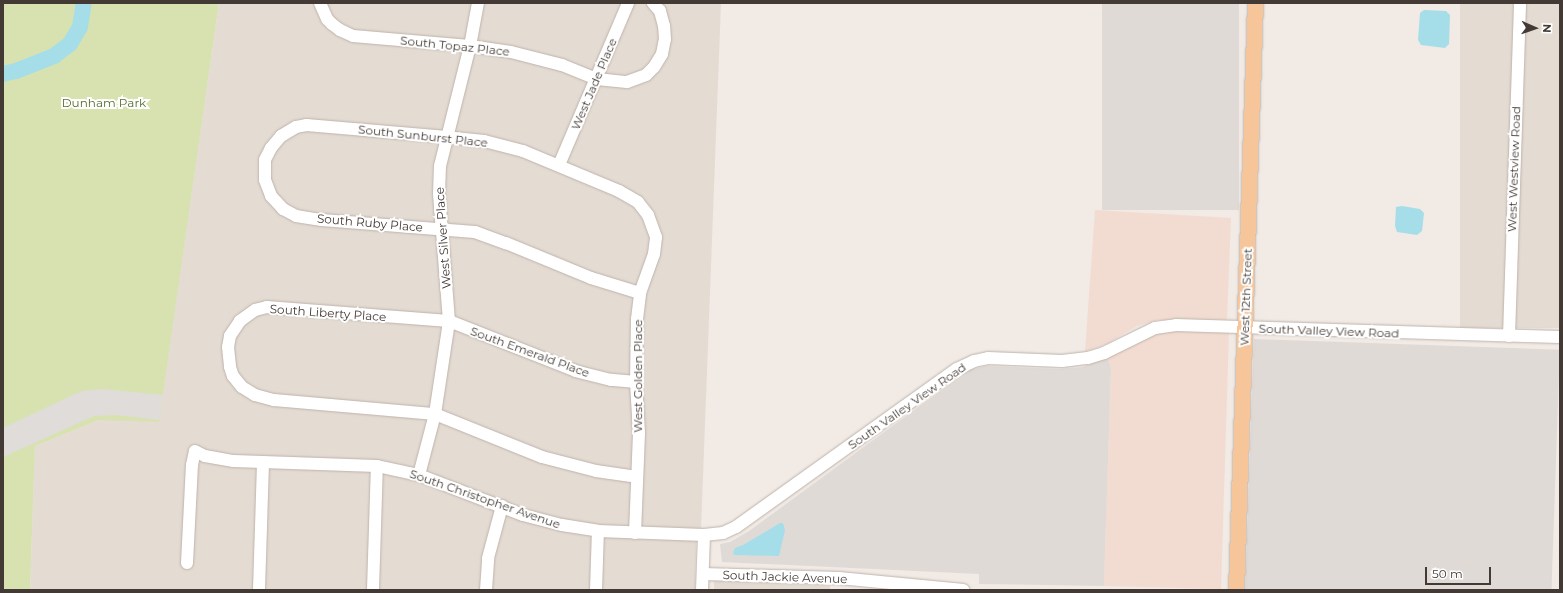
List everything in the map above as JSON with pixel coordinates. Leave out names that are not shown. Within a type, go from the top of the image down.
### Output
[{"type":"main road","name":"West 12th Street","points":[[1236,590],[1255,3]]},
{"type":"street","name":"South Topaz Place","points":[[320,3],[327,19],[332,24],[340,30],[354,36],[470,46],[536,58],[597,79],[627,82],[639,78],[654,67],[662,54],[665,40],[664,26],[660,12],[653,3]]},
{"type":"street","name":"West Silver Place","points":[[418,475],[435,414],[449,322],[439,180],[443,152],[470,46],[478,3]]},
{"type":"street","name":"West Jade Place","points":[[559,165],[597,79],[628,3]]},
{"type":"street","name":"West Westview Road","points":[[1509,336],[1520,3]]},
{"type":"street","name":"South Sunburst Place","points":[[264,166],[267,154],[275,142],[288,131],[307,125],[447,137],[504,146],[559,165],[619,191],[638,202]]},
{"type":"street","name":"South Ruby Place","points":[[264,166],[265,180],[271,196],[283,209],[296,216],[322,220],[475,232],[492,237],[591,278],[640,293]]},
{"type":"street","name":"West Golden Place","points":[[635,533],[639,432],[636,382],[636,340],[640,293],[654,254],[656,237],[648,215],[638,202]]},
{"type":"street","name":"South Liberty Place","points":[[449,322],[267,307],[255,310],[240,321],[230,336],[228,357],[233,376],[242,387],[255,395],[274,400],[435,414],[542,457],[596,470],[637,477]]},
{"type":"street","name":"South Emerald Place","points":[[449,322],[576,371],[611,380],[636,382]]},
{"type":"street","name":"South Valley View Road","points":[[704,535],[723,533],[736,528],[957,369],[974,361],[1001,358],[1062,361],[1088,358],[1104,353],[1155,328],[1176,325],[1560,337]]},
{"type":"street","name":"South Christopher Avenue","points":[[187,563],[192,465],[195,451],[216,459],[377,466],[418,475],[544,521],[598,531],[704,535]]},
{"type":"street","points":[[259,590],[263,462]]},
{"type":"street","points":[[373,590],[377,466]]},
{"type":"street","points":[[486,590],[488,558],[502,506]]},
{"type":"street","points":[[596,590],[598,531]]},
{"type":"street","points":[[702,590],[704,535]]},
{"type":"street","name":"South Jackie Avenue","points":[[703,574],[839,584],[964,590]]},
{"type":"shaded area","points":[[219,3],[721,3],[701,529],[696,543],[695,590],[30,590],[35,446],[99,420],[159,419]]},
{"type":"shaded area","points":[[1102,3],[1239,3],[1239,210],[1102,210]]},
{"type":"shaded area","points":[[1460,3],[1560,3],[1560,328],[1460,328]]},
{"type":"shaded area","points":[[1095,210],[1231,218],[1227,320],[1158,320],[1137,326],[1108,343],[1085,352]]},
{"type":"shaded area","points":[[1165,330],[1229,332],[1221,589],[1104,586],[1111,368],[1107,356]]},
{"type":"shaded area","points":[[1254,339],[1560,350],[1551,590],[1245,590]]},
{"type":"shaded area","points":[[1107,356],[1111,368],[1104,586],[979,584],[979,574],[722,562],[720,544],[730,542],[749,531],[969,370],[986,366],[1059,369],[1083,367]]},
{"type":"shaded area","points":[[102,389],[163,395],[159,420],[117,415],[94,416],[3,457],[3,428],[83,391]]},
{"type":"shaded area","points":[[714,581],[830,585],[830,590],[714,590]]},
{"type":"green space","name":"Dunham Park","points":[[3,3],[219,3],[159,422],[99,420],[35,446],[30,590],[3,590]]},
{"type":"water","points":[[1424,10],[1446,11],[1450,15],[1449,44],[1445,48],[1421,45],[1418,40],[1420,13]]},
{"type":"water","points":[[1402,206],[1420,209],[1424,213],[1422,231],[1417,235],[1397,232],[1395,226],[1396,207]]},
{"type":"water","points":[[780,523],[783,523],[785,530],[779,556],[734,555],[733,552],[735,548],[743,545]]},
{"type":"waterway","points":[[3,74],[16,71],[54,56],[70,44],[80,27],[84,3]]}]
